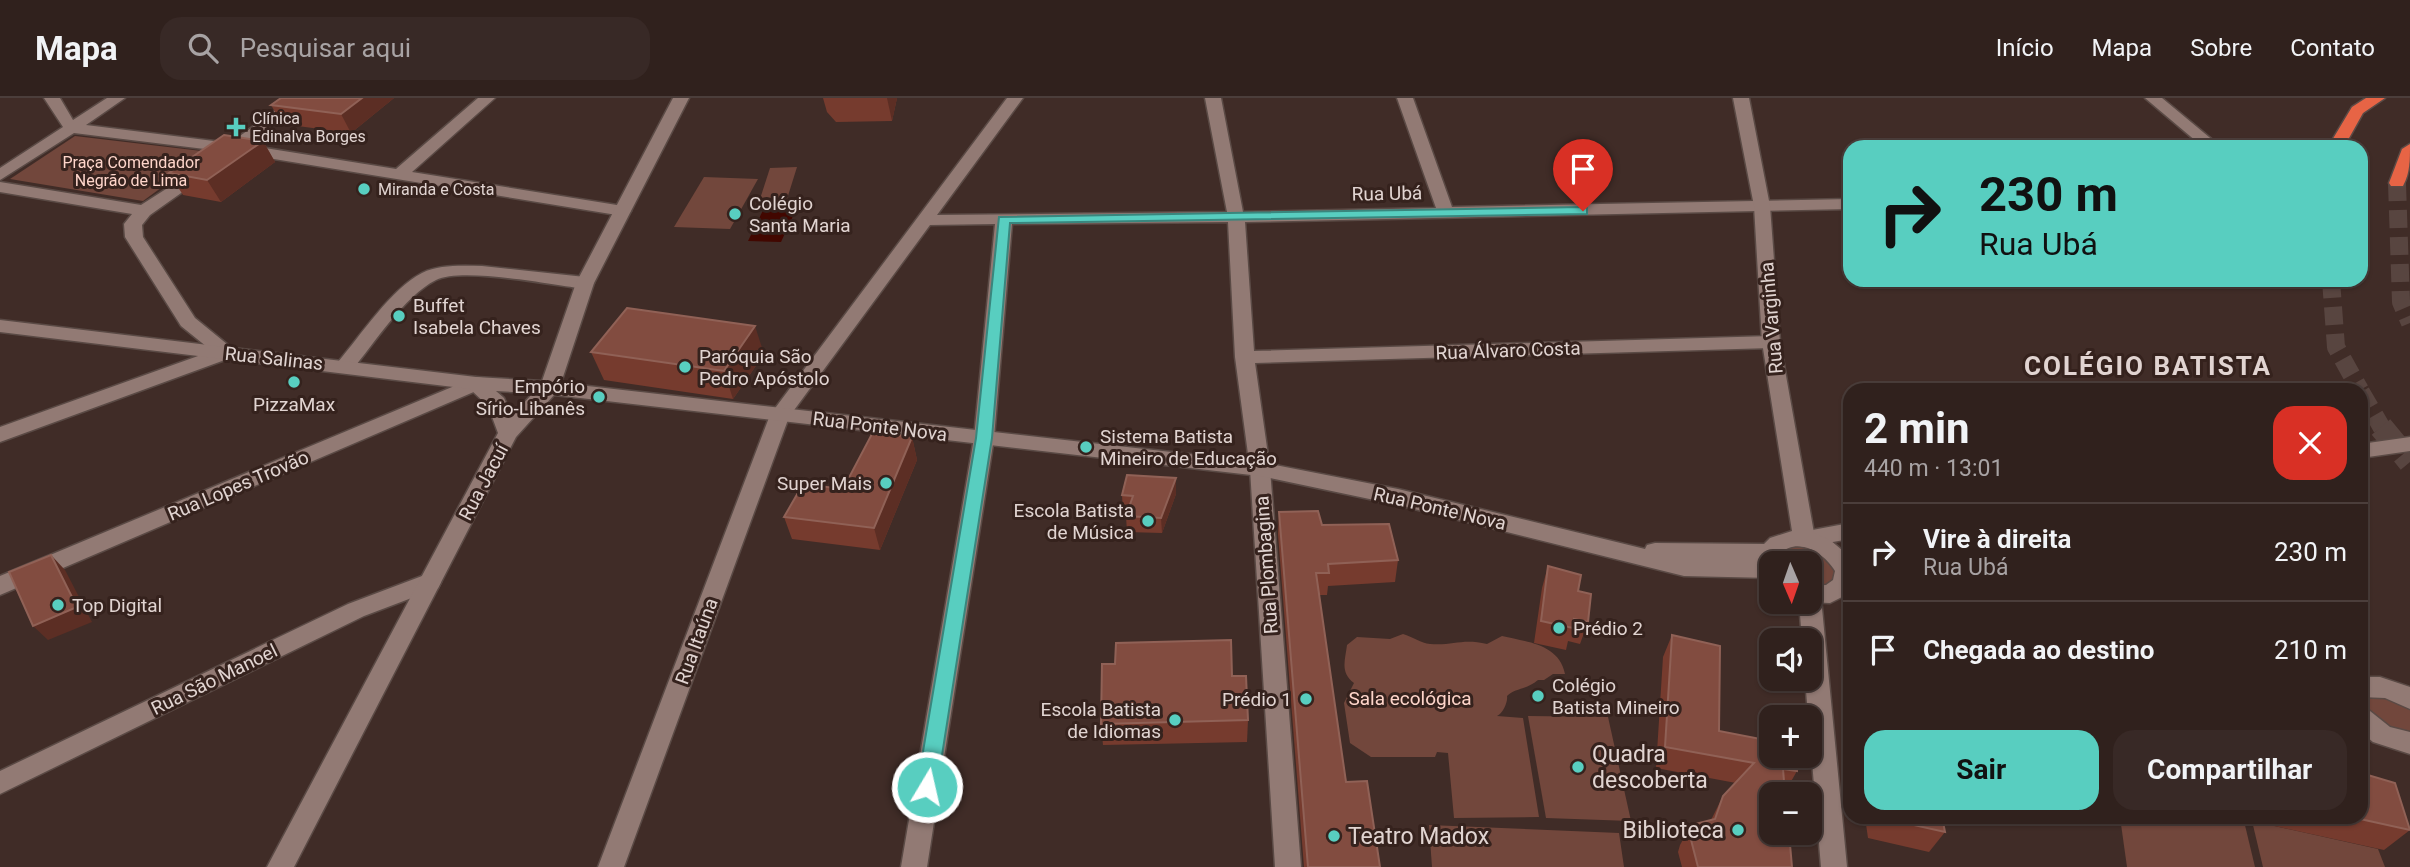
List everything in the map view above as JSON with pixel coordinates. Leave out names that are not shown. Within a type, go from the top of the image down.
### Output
[{"type":"highway","points":[[2341,140],[2365,102]]},
{"type":"highway","points":[[2400,176],[2410,149]]},
{"type":"street","points":[[52,98],[71,128]]},
{"type":"street","points":[[0,175],[117,98]]},
{"type":"street","points":[[226,353],[188,322],[134,237],[133,224],[144,211],[303,98]]},
{"type":"street","points":[[400,174],[487,98]]},
{"type":"street","name":"Rua Jacuí","points":[[279,867],[508,433],[549,388],[585,283],[681,98]]},
{"type":"street","name":"Rua Itaúna","points":[[611,867],[780,415],[1015,98]]},
{"type":"street","name":"Rua Plombagina","points":[[1213,98],[1236,217],[1245,357],[1260,470],[1288,867]]},
{"type":"street","points":[[1405,98],[1446,213]]},
{"type":"street","name":"Rua Varginha","points":[[1741,98],[1762,206],[1771,342],[1804,539]]},
{"type":"street","points":[[2153,98],[2204,140]]},
{"type":"street","points":[[71,128],[234,148],[623,211]]},
{"type":"street","points":[[0,187],[144,211]]},
{"type":"street","name":"Rua Ubá","points":[[925,220],[1236,217],[1843,204]]},
{"type":"street","points":[[914,867],[984,438],[1004,219]]},
{"type":"street","points":[[345,366],[414,288],[433,275],[462,271],[585,283]]},
{"type":"street","name":"Rua Salinas","points":[[0,326],[476,383],[549,388]]},
{"type":"street","name":"Rua Álvaro Costa","points":[[1245,357],[1771,342]]},
{"type":"street","points":[[0,435],[226,353]]},
{"type":"street","points":[[476,383],[497,403],[508,433]]},
{"type":"street","name":"Rua Lopes Trovão","points":[[0,586],[476,383]]},
{"type":"street","name":"Rua Ponte Nova","points":[[549,388],[1260,470],[1398,497],[1684,567],[1759,564]]},
{"type":"street","points":[[2368,450],[2410,444]]},
{"type":"street","points":[[1777,551],[1782,541],[1843,532]]},
{"type":"street","points":[[1804,539],[1843,561]]},
{"type":"street","name":"Rua São Manoel","points":[[0,783],[356,610],[430,582]]},
{"type":"street","points":[[1822,595],[1838,591],[1843,586]]},
{"type":"street","points":[[1812,614],[1834,867]]},
{"type":"street","points":[[2368,686],[2386,688],[2410,699]]},
{"type":"street","points":[[2368,724],[2382,735],[2408,746]]},
{"type":"green space","name":"Praça Comendador Negrão de Lima","points":[[75,136],[210,152],[143,201],[10,179]]},
{"type":"green space","points":[[797,167],[787,199],[760,199],[770,168]]},
{"type":"green space","points":[[704,177],[758,179],[730,229],[674,227]]},
{"type":"green space","points":[[1801,545],[1817,551],[1780,551]]},
{"type":"green space","points":[[1822,553],[1828,555],[1838,576],[1830,586],[1822,587]]},
{"type":"green space","name":"Sala ecológica","points":[[1403,634],[1438,644],[1487,644],[1502,636],[1541,646],[1556,656],[1562,664],[1565,674],[1553,674],[1510,693],[1503,710],[1497,716],[1523,718],[1539,817],[1454,818],[1448,753],[1437,752],[1435,757],[1371,757],[1350,743],[1344,703],[1354,683],[1345,670],[1347,645],[1357,637],[1390,639]]},
{"type":"green space","points":[[2373,691],[2410,707],[2410,734],[2403,734],[2369,716],[2368,693]]},
{"type":"green space","name":"Quadra descoberta","points":[[1528,716],[1608,717],[1631,821],[1546,818]]},
{"type":"green space","points":[[2121,824],[2245,824],[2255,867],[2127,867]]},
{"type":"green space","points":[[2253,824],[2266,824],[2378,849],[2385,867],[2263,867]]},
{"type":"green space","points":[[1429,825],[1619,833],[1624,867],[1432,867]]},
{"type":"shaded area","points":[[767,202],[799,203],[781,242],[748,241]]},
{"type":"building","points":[[281,98],[362,98],[341,114],[271,105]]},
{"type":"building","points":[[224,135],[263,141],[207,180],[169,173]]},
{"type":"building","points":[[627,308],[755,326],[724,371],[591,352]]},
{"type":"building","points":[[873,432],[912,437],[874,528],[784,517],[803,484],[843,489]]},
{"type":"building","points":[[1127,475],[1176,478],[1161,518],[1126,516],[1133,496],[1122,495]]},
{"type":"building","points":[[1318,511],[1322,525],[1389,524],[1398,560],[1328,564],[1329,573],[1316,573],[1346,782],[1367,781],[1380,867],[1308,867],[1279,512]]},
{"type":"building","points":[[51,555],[77,607],[33,626],[9,572]]},
{"type":"building","points":[[1548,566],[1581,575],[1578,591],[1591,594],[1588,622],[1574,619],[1573,628],[1541,621]]},
{"type":"building","points":[[1672,635],[1720,646],[1719,731],[1759,739],[1759,768],[1797,768],[1797,771],[1783,769],[1784,782],[1759,782],[1759,845],[1790,845],[1792,867],[1698,867],[1689,832],[1691,825],[1715,819],[1723,796],[1754,763],[1665,747]]},
{"type":"building","name":"Escola Batista de Idiomas","points":[[1231,640],[1232,676],[1246,676],[1248,720],[1101,724],[1102,664],[1115,664],[1116,643]]},
{"type":"building","points":[[2368,775],[2395,783],[2410,830],[2368,821]]},
{"type":"building","points":[[1909,824],[1943,824],[1945,832]]},
{"type":"tunnel","points":[[2397,183],[2401,302],[2410,323]]},
{"type":"tunnel","points":[[2332,287],[2336,347],[2356,383]]},
{"type":"tunnel","points":[[2368,404],[2382,428]]},
{"type":"tunnel","points":[[2381,427],[2410,462]]},
{"type":"place","name":"Clínica Edinalva Borges","points":[[236,127]]},
{"type":"place","name":"Miranda e Costa","points":[[364,189]]},
{"type":"place","name":"Colégio Santa Maria","points":[[735,214]]},
{"type":"place","name":"Buffet Isabela Chaves","points":[[399,316]]},
{"type":"place","name":"Paróquia São Pedro Apóstolo","points":[[685,367]]},
{"type":"place","name":"PizzaMax","points":[[294,382]]},
{"type":"place","name":"Empório Sírio-Libanês","points":[[599,397]]},
{"type":"place","name":"Sistema Batista Mineiro de Educação","points":[[1086,447]]},
{"type":"place","name":"Super Mais","points":[[886,483]]},
{"type":"place","name":"Escola Batista de Música","points":[[1148,521]]},
{"type":"place","name":"Top Digital","points":[[58,605]]},
{"type":"place","name":"Prédio 2","points":[[1559,628]]},
{"type":"place","name":"Colégio Batista Mineiro","points":[[1538,696]]},
{"type":"place","name":"Prédio 1","points":[[1306,699]]},
{"type":"place","name":"Escola Batista de Idiomas","points":[[1175,720]]},
{"type":"place","name":"Quadra descoberta","points":[[1578,767]]},
{"type":"place","name":"Biblioteca","points":[[1738,830]]},
{"type":"place","name":"Teatro Madox","points":[[1334,836]]},
{"type":"district","name":"COLÉGIO BATISTA","points":[[2148,366]]},
{"type":"route","points":[[927,787],[984,438],[1004,219],[1583,211]]}]
